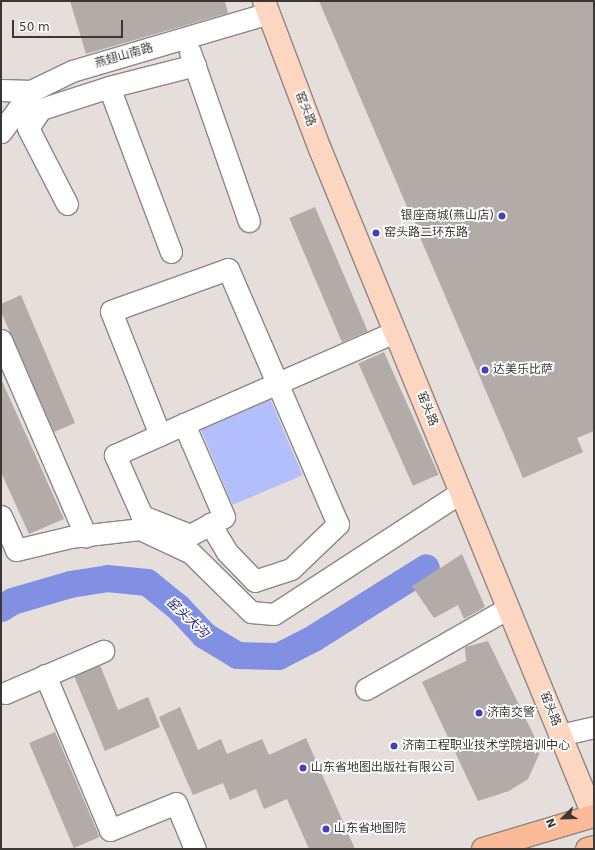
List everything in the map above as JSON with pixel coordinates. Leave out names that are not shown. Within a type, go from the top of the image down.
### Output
[{"type":"highway","points":[[483,849],[594,817]]},
{"type":"highway","points":[[587,849],[594,847]]},
{"type":"main road","name":"窑头路","points":[[266,7],[320,149],[594,817]]},
{"type":"street","name":"燕翅山南路","points":[[1,132],[31,91],[72,71],[185,38],[266,7]]},
{"type":"street","points":[[185,38],[249,221]]},
{"type":"street","points":[[67,204],[28,128],[41,109],[109,87],[195,65]]},
{"type":"street","points":[[109,87],[172,252]]},
{"type":"street","points":[[1,90],[31,91]]},
{"type":"street","points":[[160,435],[110,311],[228,269],[338,524],[291,570],[255,581],[227,552],[210,524]]},
{"type":"street","points":[[184,424],[224,517],[190,535],[142,516],[115,455],[184,424],[395,332]]},
{"type":"street","points":[[1,340],[86,536]]},
{"type":"street","points":[[1,516],[16,550],[70,537],[140,529],[191,553],[251,612],[274,614],[461,492]]},
{"type":"street","points":[[366,689],[508,608]]},
{"type":"street","points":[[6,693],[102,651]]},
{"type":"street","points":[[45,675],[110,830],[176,803],[195,849]]},
{"type":"street","points":[[560,735],[594,727]]},
{"type":"shaded area","points":[[269,396],[303,475],[233,505],[199,426]]},
{"type":"building","points":[[70,1],[225,1],[228,13],[86,54]]},
{"type":"building","name":"银座商城(燕山店)","points":[[319,1],[594,1],[594,431],[577,438],[583,452],[523,478]]},
{"type":"building","points":[[315,207],[368,331],[342,342],[289,218]]},
{"type":"building","points":[[21,295],[75,423],[54,432],[1,312],[1,304]]},
{"type":"building","points":[[384,352],[439,474],[413,486],[358,363]]},
{"type":"building","points":[[1,379],[64,519],[29,534],[1,472]]},
{"type":"building","points":[[462,554],[485,607],[464,619],[458,605],[434,618],[412,586]]},
{"type":"building","name":"济南交警","points":[[488,641],[541,750],[528,779],[509,791],[478,801],[422,682],[466,661],[465,647]]},
{"type":"building","points":[[100,665],[118,710],[148,697],[160,727],[105,751],[74,676]]},
{"type":"building","points":[[180,707],[198,750],[221,739],[227,754],[262,739],[269,755],[306,738],[355,849],[309,849],[287,799],[264,809],[256,789],[230,800],[223,783],[193,795],[159,717]]},
{"type":"building","points":[[55,732],[100,837],[74,848],[29,743]]},
{"type":"waterway","name":"窑头大沟","points":[[1,608],[12,601],[70,584],[107,578],[147,582],[177,606],[204,635],[237,655],[278,656],[313,638],[426,567]]},
{"type":"place","name":"银座商城(燕山店)","points":[[502,216]]},
{"type":"place","name":"窑头路二环东路","points":[[376,233]]},
{"type":"place","name":"达美乐比萨","points":[[485,370]]},
{"type":"place","name":"济南交警","points":[[479,713]]},
{"type":"place","name":"济南工程职业技术学院培训中心","points":[[394,746]]},
{"type":"place","name":"山东省地图出版社有限公司","points":[[303,768]]},
{"type":"place","name":"山东省地图院","points":[[326,829]]}]
